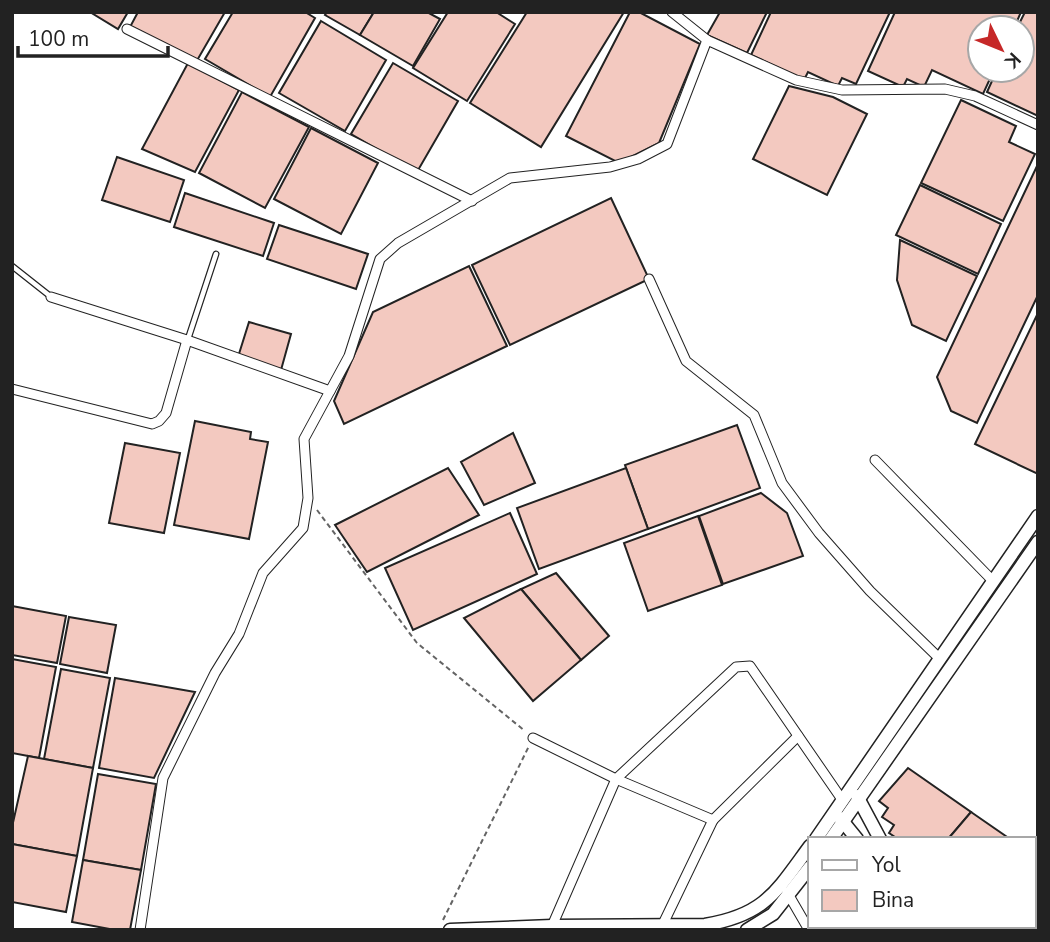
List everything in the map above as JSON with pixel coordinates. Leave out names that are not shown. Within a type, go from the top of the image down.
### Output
[{"type":"street","points":[[672,12],[707,40],[796,80],[842,90],[945,89],[975,96],[1038,125]]},
{"type":"street","points":[[127,29],[471,201]]},
{"type":"street","points":[[140,930],[163,778],[215,673],[239,634],[263,573],[303,528],[308,498],[304,439],[349,356],[380,259],[398,243],[510,178],[610,167],[638,159],[667,144],[707,40]]},
{"type":"street","points":[[649,279],[686,361],[754,415],[782,483],[819,533],[870,591],[939,658]]},
{"type":"street","points":[[51,297],[187,340],[330,391]]},
{"type":"street","points":[[12,389],[152,424],[166,413],[187,340]]},
{"type":"street","points":[[875,460],[993,580]]},
{"type":"street","points":[[832,837],[851,797],[939,658],[1037,518]]},
{"type":"street","points":[[851,797],[1038,542]]},
{"type":"street","points":[[552,926],[616,779],[736,667],[750,666],[798,736],[851,797],[879,837]]},
{"type":"street","points":[[662,926],[713,820],[798,736]]},
{"type":"street","points":[[533,738],[616,779],[713,820]]},
{"type":"street","points":[[818,837],[839,818]]},
{"type":"street","points":[[839,818],[855,837]]},
{"type":"street","points":[[747,930],[773,914],[808,850]]},
{"type":"street","points":[[450,930],[705,925],[729,921],[747,914],[785,890],[808,869]]},
{"type":"street","points":[[785,890],[809,930]]},
{"type":"lane","points":[[187,340],[216,254]]},
{"type":"lane","points":[[12,267],[51,297]]},
{"type":"path","points":[[308,498],[417,643],[533,738],[438,930]]},
{"type":"building","points":[[90,12],[128,12],[118,29]]},
{"type":"building","points":[[138,12],[225,12],[195,64],[130,27]]},
{"type":"building","points":[[233,12],[305,12],[315,18],[270,97],[205,59]]},
{"type":"building","points":[[327,12],[374,12],[360,35],[325,15]]},
{"type":"building","points":[[374,12],[427,12],[440,19],[413,66],[360,35]]},
{"type":"building","points":[[448,12],[496,12],[515,24],[467,101],[413,68]]},
{"type":"building","points":[[527,12],[624,12],[541,147],[470,103]]},
{"type":"building","points":[[630,12],[639,12],[700,44],[659,143],[619,163],[566,136]]},
{"type":"building","points":[[720,12],[767,12],[747,53],[707,35]]},
{"type":"building","points":[[771,12],[890,12],[856,84],[842,78],[838,86],[808,72],[804,80],[751,55]]},
{"type":"building","points":[[895,12],[1021,12],[966,14],[966,84],[988,84],[983,94],[932,70],[924,87],[907,79],[903,87],[868,71]]},
{"type":"building","points":[[1038,12],[1038,116],[987,92],[991,84],[1036,84],[1036,14],[1024,14]]},
{"type":"building","points":[[321,21],[386,60],[345,131],[279,93]]},
{"type":"building","points":[[188,63],[239,90],[195,172],[142,149]]},
{"type":"building","points":[[393,63],[458,101],[417,172],[351,134]]},
{"type":"building","points":[[789,86],[833,97],[867,114],[827,195],[753,159]]},
{"type":"building","points":[[242,92],[309,127],[265,208],[199,173]]},
{"type":"building","points":[[961,100],[1016,126],[1009,142],[1035,154],[1003,221],[921,183]]},
{"type":"building","points":[[311,128],[378,163],[341,234],[274,199]]},
{"type":"building","points":[[117,157],[184,180],[170,222],[102,200]]},
{"type":"building","points":[[1038,164],[1038,295],[977,423],[951,411],[937,377]]},
{"type":"building","points":[[920,185],[1001,224],[978,274],[896,235]]},
{"type":"building","points":[[185,193],[274,223],[263,256],[174,227]]},
{"type":"building","points":[[611,198],[649,279],[510,345],[472,265]]},
{"type":"building","points":[[279,225],[368,254],[356,289],[267,259]]},
{"type":"building","points":[[900,240],[977,276],[946,341],[912,325],[897,280]]},
{"type":"building","points":[[469,266],[507,346],[344,424],[334,401],[373,312]]},
{"type":"building","points":[[1038,313],[1038,474],[975,444]]},
{"type":"building","points":[[249,322],[291,334],[281,370],[238,357]]},
{"type":"building","points":[[195,421],[251,432],[250,439],[268,442],[249,539],[174,525]]},
{"type":"building","points":[[737,425],[760,488],[648,529],[625,465]]},
{"type":"building","points":[[513,433],[535,483],[484,505],[461,462]]},
{"type":"building","points":[[125,443],[180,453],[164,533],[109,523]]},
{"type":"building","points":[[448,468],[479,515],[367,572],[335,525]]},
{"type":"building","points":[[626,468],[648,529],[539,569],[517,508]]},
{"type":"building","points":[[761,493],[787,513],[803,556],[723,584],[699,516]]},
{"type":"building","points":[[510,513],[537,574],[413,630],[385,568]]},
{"type":"building","points":[[698,516],[722,585],[648,611],[624,543]]},
{"type":"building","points":[[556,573],[609,636],[581,660],[521,589]]},
{"type":"building","points":[[521,589],[581,660],[533,701],[464,618]]},
{"type":"building","points":[[12,606],[66,616],[57,663],[12,655]]},
{"type":"building","points":[[69,617],[116,625],[107,673],[60,664]]},
{"type":"building","points":[[12,659],[56,667],[39,758],[12,753]]},
{"type":"building","points":[[61,669],[110,678],[93,768],[44,759]]},
{"type":"building","points":[[115,678],[195,692],[154,778],[99,768]]},
{"type":"building","points":[[28,756],[93,768],[77,856],[12,844],[12,827]]},
{"type":"building","points":[[908,768],[971,812],[950,837],[895,837],[889,833],[894,825],[882,817],[888,808],[879,801]]},
{"type":"building","points":[[98,774],[156,784],[141,870],[83,860]]},
{"type":"building","points":[[971,812],[1007,837],[950,837]]},
{"type":"building","points":[[12,844],[77,856],[66,912],[12,902]]},
{"type":"building","points":[[83,860],[141,870],[130,930],[72,922]]},
{"type":"building","points":[[1036,916],[1038,917],[1038,930],[993,930],[1036,928]]}]
